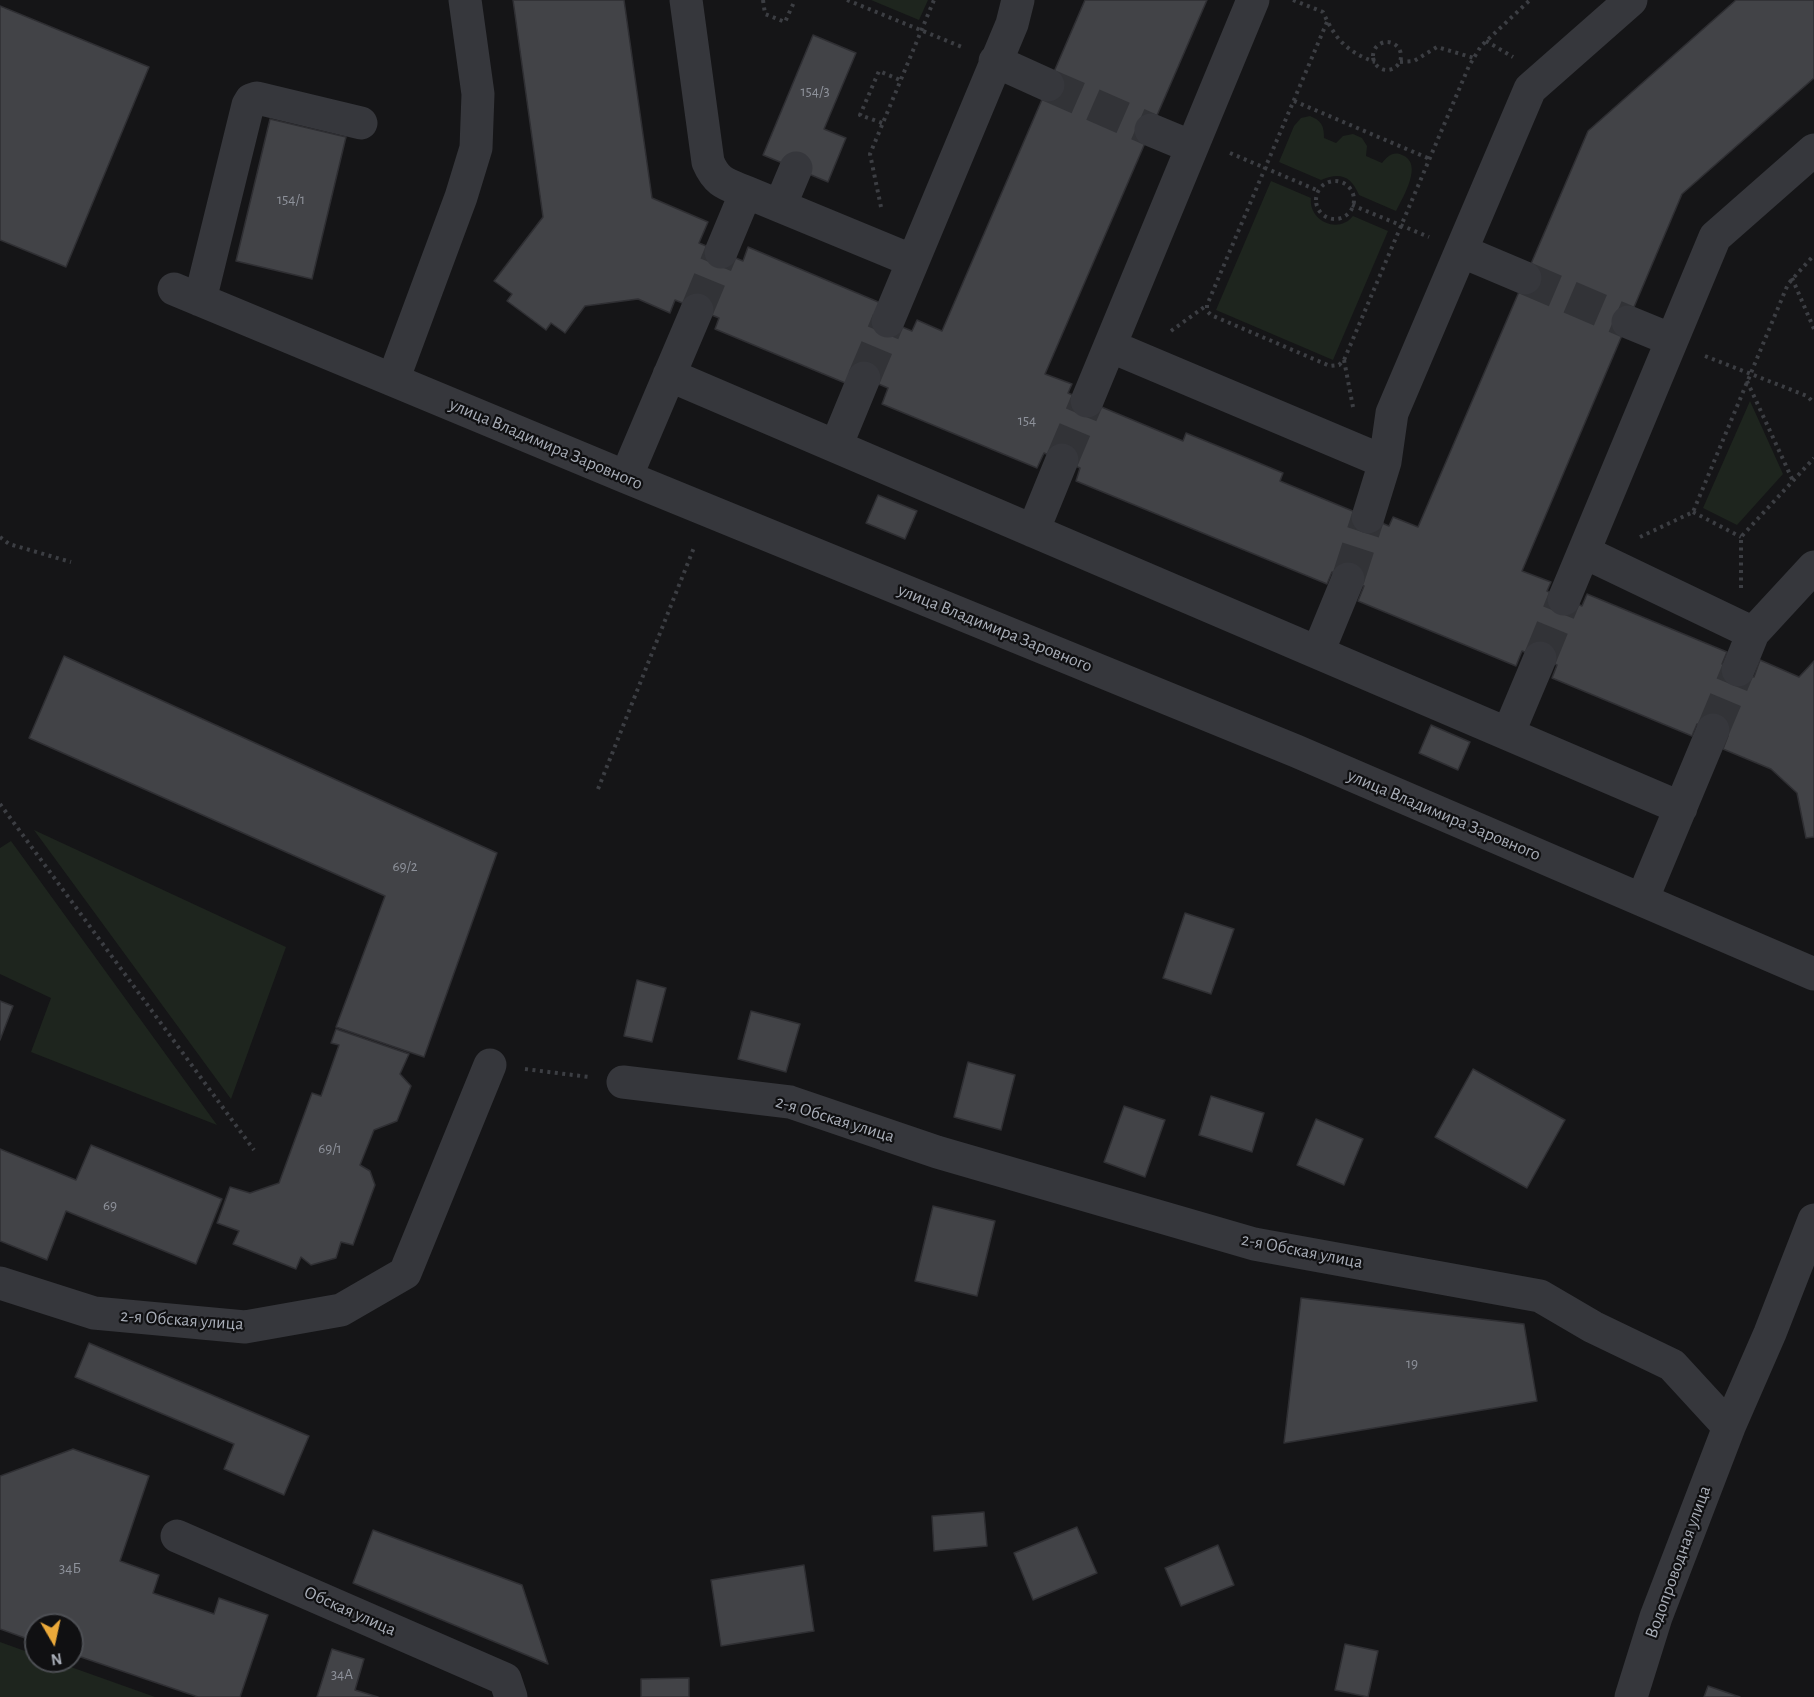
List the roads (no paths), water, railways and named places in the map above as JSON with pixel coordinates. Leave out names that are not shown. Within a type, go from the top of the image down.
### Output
[{"type":"street","points":[[393,380],[461,196],[476,148],[478,94],[465,0]]},
{"type":"street","points":[[686,0],[708,162],[713,175],[725,183],[902,256]]},
{"type":"street","points":[[888,321],[902,256],[995,62],[1012,24],[1018,0]]},
{"type":"street","points":[[1087,401],[1253,0]]},
{"type":"street","points":[[1368,517],[1385,462],[1392,413],[1530,89],[1631,0]]},
{"type":"street","points":[[995,62],[1048,85]]},
{"type":"street","name":"улица Владимира Заровного","points":[[362,123],[258,98],[250,100],[187,294],[626,477],[1296,751],[1814,974]]},
{"type":"street","points":[[1151,130],[1194,143]]},
{"type":"street","points":[[1564,598],[1591,555],[1671,341],[1715,237],[1814,150]]},
{"type":"street","points":[[780,206],[796,168]]},
{"type":"street","points":[[721,252],[746,192]]},
{"type":"street","points":[[1461,250],[1525,278]]},
{"type":"street","points":[[626,477],[697,310]]},
{"type":"street","points":[[1628,322],[1671,341]]},
{"type":"street","points":[[1110,346],[1385,462]]},
{"type":"street","points":[[669,375],[1681,808]]},
{"type":"street","points":[[836,446],[864,378]]},
{"type":"street","points":[[1033,531],[1062,460]]},
{"type":"street","points":[[1591,555],[1747,630]]},
{"type":"street","points":[[1738,670],[1747,630],[1814,567]]},
{"type":"street","points":[[1317,652],[1348,579]]},
{"type":"street","points":[[1508,734],[1540,658]]},
{"type":"street","points":[[1642,900],[1713,730]]},
{"type":"street","name":"2-я Обская улица","points":[[0,1283],[94,1313],[245,1326],[341,1310],[405,1273],[490,1065]]},
{"type":"street","name":"2-я Обская улица","points":[[623,1082],[790,1101],[937,1152],[1254,1244],[1540,1296],[1593,1327],[1672,1365],[1729,1427]]},
{"type":"street","points":[[1729,1427],[1770,1333],[1814,1220]]},
{"type":"street","name":"Водопроводная улица","points":[[1631,1697],[1656,1617],[1729,1427]]},
{"type":"street","name":"Обская улица","points":[[177,1536],[505,1679],[511,1697]]},
{"type":"tunnel","points":[[1048,85],[1151,130]]},
{"type":"tunnel","points":[[697,310],[721,252]]},
{"type":"tunnel","points":[[1525,278],[1628,322]]},
{"type":"tunnel","points":[[864,378],[888,321]]},
{"type":"tunnel","points":[[1062,460],[1087,401]]},
{"type":"tunnel","points":[[1348,579],[1368,517]]},
{"type":"tunnel","points":[[1540,658],[1564,599]]},
{"type":"tunnel","points":[[1713,730],[1738,670]]}]
